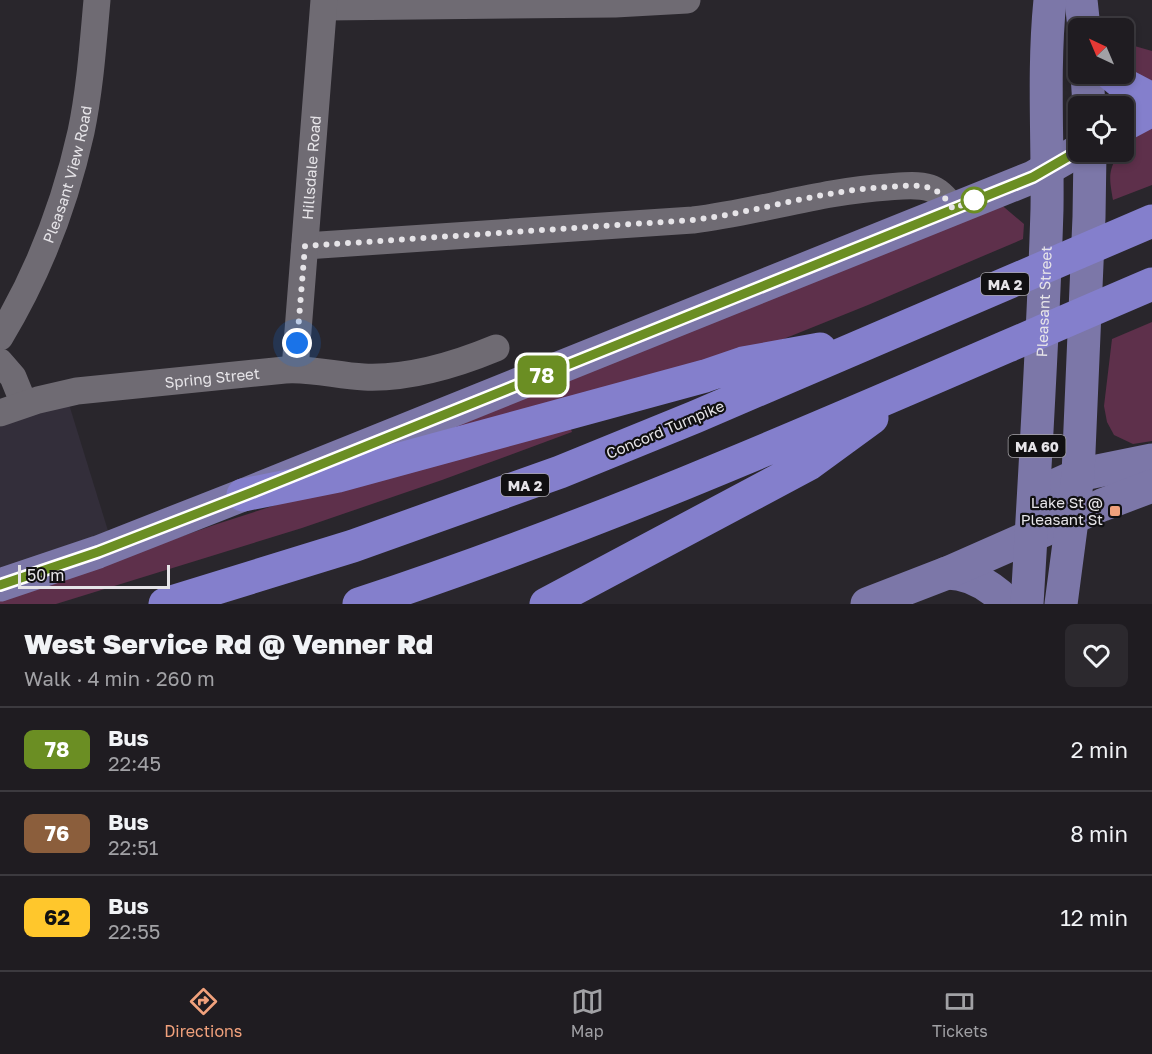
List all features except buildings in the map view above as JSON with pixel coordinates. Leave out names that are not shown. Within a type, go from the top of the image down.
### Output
[{"type":"highway","points":[[1123,84],[1152,99]]},
{"type":"highway","points":[[1134,120],[1152,111]]},
{"type":"highway","name":"Concord Turnpike","points":[[165,604],[353,546],[510,490],[637,441],[1152,221]]},
{"type":"highway","points":[[359,604],[571,530],[1152,284]]},
{"type":"highway","points":[[243,495],[338,476],[705,376],[743,363],[875,340]]},
{"type":"highway","points":[[546,604],[809,464],[919,383]]},
{"type":"main road","name":"Pleasant Street","points":[[1027,604],[1041,387],[1047,210],[1050,0]]},
{"type":"main road","points":[[1081,0],[1083,18]]},
{"type":"main road","points":[[0,585],[98,552],[243,495],[953,209],[1047,170],[1068,157]]},
{"type":"main road","name":"MA 60","points":[[1061,604],[1078,475],[1090,162]]},
{"type":"main road","points":[[1032,520],[1050,489],[1078,475],[1152,460]]},
{"type":"main road","points":[[867,604],[947,573],[1032,520],[1074,517],[1152,486]]},
{"type":"main road","points":[[947,573],[963,574],[976,579],[1009,604]]},
{"type":"street","name":"Pleasant View Road","points":[[0,336],[15,312],[36,267],[56,219],[69,177],[88,93],[98,0]]},
{"type":"street","points":[[324,3],[687,0]]},
{"type":"street","name":"Hillsdale Road","points":[[295,369],[324,3]]},
{"type":"street","points":[[305,246],[693,220],[734,214],[828,194],[873,188],[925,186],[938,192],[953,209]]},
{"type":"street","name":"Spring Street","points":[[12,409],[77,391],[295,369],[350,376],[389,377],[436,369],[496,348]]},
{"type":"street","points":[[0,362],[13,377],[12,409]]},
{"type":"shaded area","points":[[1134,46],[1152,51],[1152,87],[1134,77]]},
{"type":"shaded area","points":[[1152,122],[1152,185],[1113,200],[1110,175],[1114,162],[1134,162],[1134,131]]},
{"type":"shaded area","points":[[998,202],[1024,224],[1023,239],[868,305],[781,340],[404,444]]},
{"type":"shaded area","points":[[1152,322],[1152,441],[1133,444],[1114,435],[1107,422],[1104,406],[1112,339]]},
{"type":"shaded area","points":[[68,401],[109,534],[0,572],[0,427],[24,415]]},
{"type":"shaded area","points":[[570,427],[572,432],[302,528],[56,604],[0,604],[0,600],[214,525],[325,489]]},
{"type":"bus line","name":"78","points":[[0,585],[98,552],[255,491],[1033,177],[1068,157]]},
{"type":"place","name":"Lake St @ Pleasant St","points":[[1115,511]]},
{"type":"route","points":[[297,343],[305,246],[693,220],[734,214],[848,190],[873,188],[925,186],[938,192],[953,209],[974,200]]}]
